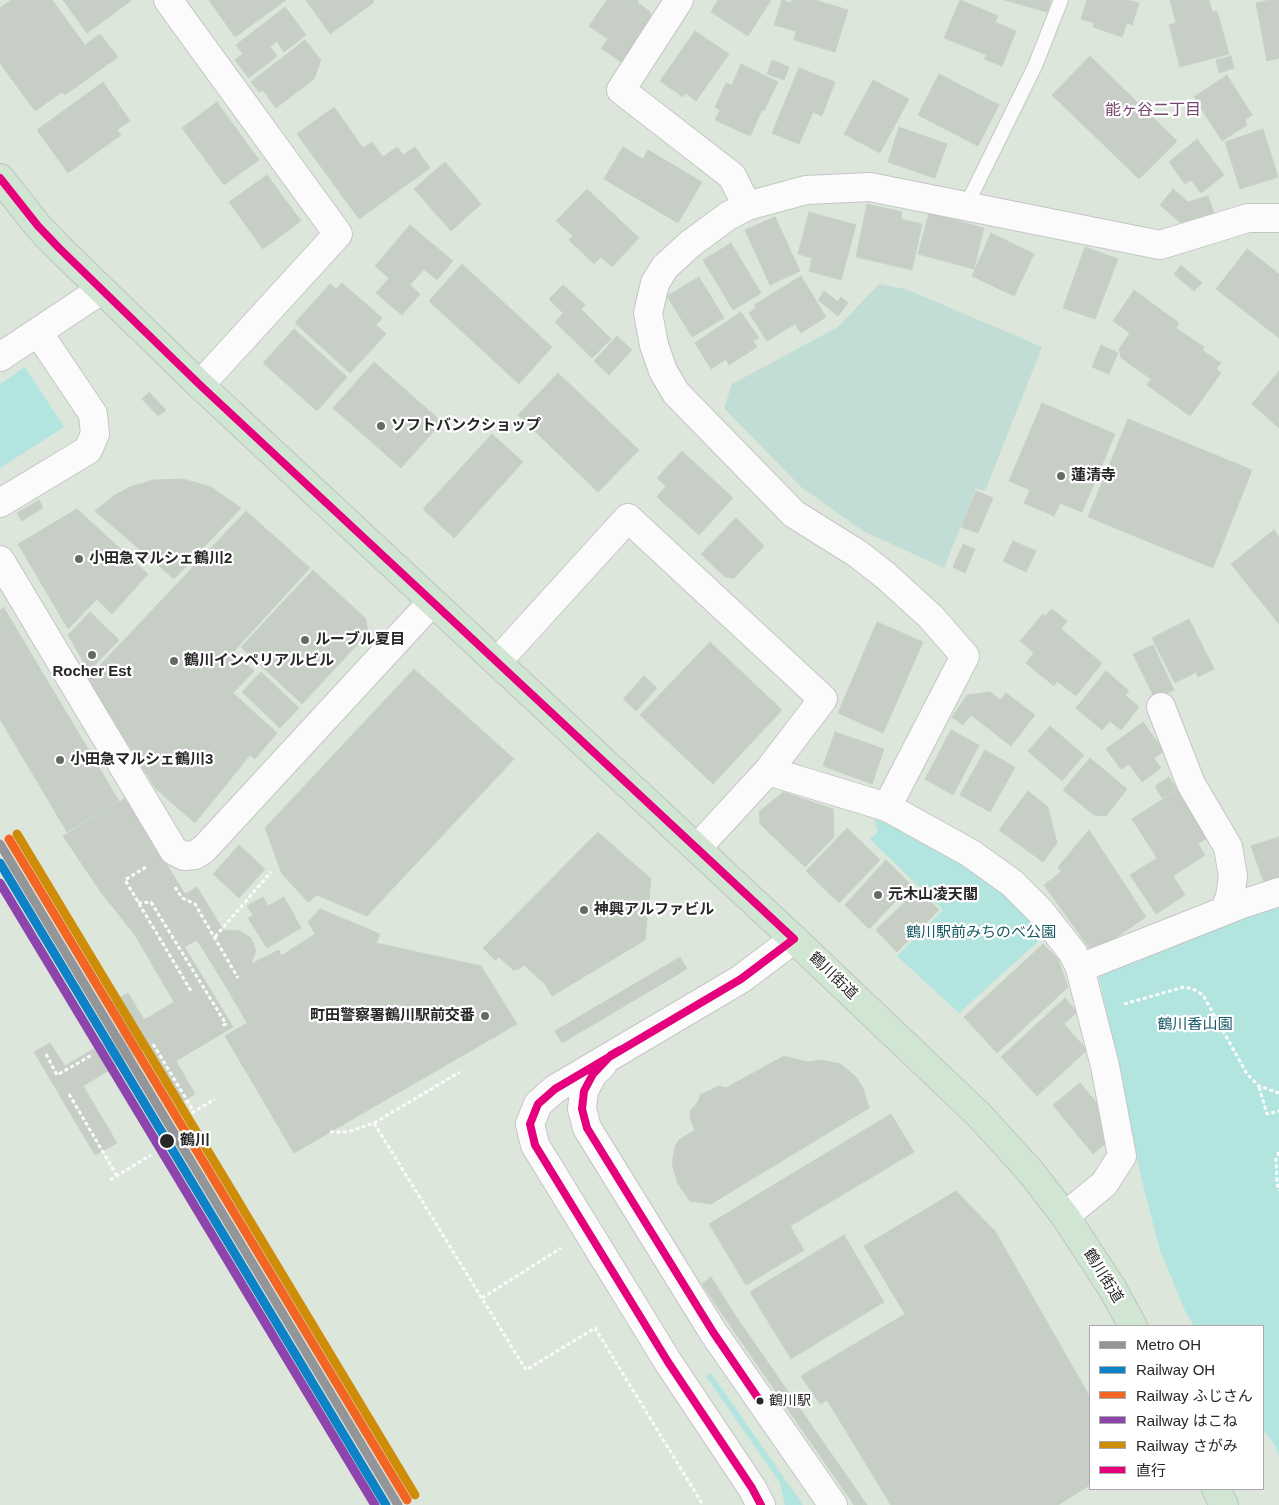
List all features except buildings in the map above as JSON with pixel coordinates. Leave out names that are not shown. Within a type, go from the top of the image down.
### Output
[{"type":"main road","name":"鶴川街道","points":[[0,178],[38,226],[101,290],[200,385],[697,848],[979,1115],[1030,1171],[1065,1216],[1112,1288],[1132,1325]]},
{"type":"main road","points":[[1216,1490],[1224,1505]]},
{"type":"street","points":[[168,0],[338,234],[200,385]]},
{"type":"street","points":[[679,0],[621,90],[732,176],[747,206]]},
{"type":"street","points":[[886,807],[966,656],[931,617],[886,576],[858,554],[794,514],[676,394],[664,371],[654,345],[648,313],[655,283],[665,267],[690,244],[728,216],[747,206],[806,190],[870,187],[1160,245],[1248,218],[1279,218]]},
{"type":"street","points":[[0,357],[101,290]]},
{"type":"street","points":[[0,503],[88,450],[95,434],[92,414],[38,332]]},
{"type":"street","points":[[497,662],[628,518],[823,699],[768,771],[697,848]]},
{"type":"street","points":[[0,560],[174,851],[184,856],[195,855],[204,849],[432,602]]},
{"type":"street","points":[[1161,707],[1191,784],[1228,847],[1233,876],[1230,897],[1224,911]]},
{"type":"street","points":[[768,771],[886,807],[970,853],[1012,883],[1040,911],[1074,953],[1080,968],[1105,1066],[1122,1156],[1104,1184],[1065,1216]]},
{"type":"street","points":[[1080,968],[1224,911],[1279,892]]},
{"type":"street","points":[[761,1505],[752,1488],[668,1362],[535,1145],[530,1124],[538,1104],[555,1090],[741,979],[794,939]]},
{"type":"street","points":[[611,1056],[593,1074],[584,1091],[582,1109],[587,1128],[714,1332],[833,1505]]},
{"type":"lane","points":[[966,206],[1035,66],[1061,0]]},
{"type":"path","points":[[215,937],[271,872]]},
{"type":"path","points":[[133,875],[125,880],[191,991]]},
{"type":"path","points":[[173,882],[182,898],[195,904],[238,978]]},
{"type":"path","points":[[138,903],[151,902],[226,1024],[224,1025],[222,1022]]},
{"type":"path","points":[[1092,1013],[1184,987],[1193,988],[1203,995],[1247,1074],[1258,1086],[1267,1114],[1279,1111]]},
{"type":"path","points":[[153,1044],[194,1112]]},
{"type":"path","points":[[46,1054],[57,1075],[92,1056]]},
{"type":"path","points":[[330,1132],[348,1132],[374,1123],[460,1072]]},
{"type":"path","points":[[1258,1086],[1279,1093]]},
{"type":"path","points":[[69,1094],[117,1176]]},
{"type":"path","points":[[175,1123],[214,1099]]},
{"type":"path","points":[[374,1123],[526,1370],[595,1328],[703,1505]]},
{"type":"path","points":[[1279,1152],[1276,1159],[1279,1191]]},
{"type":"path","points":[[110,1180],[151,1155]]},
{"type":"path","points":[[482,1298],[566,1245]]},
{"type":"green space","points":[[25,367],[64,427],[0,468],[0,384]]},
{"type":"green space","name":"鶴川駅前みちのべ公園","points":[[874,818],[960,864],[1002,892],[1030,919],[1044,936],[959,1013],[897,956],[943,910],[870,839],[878,832]]},
{"type":"green space","name":"鶴川香山園","points":[[1279,902],[1279,1455],[1275,1445],[1264,1430],[1264,1325],[1193,1325],[1186,1313],[1160,1250],[1143,1185],[1098,972]]},
{"type":"green space","points":[[711,1373],[803,1505],[785,1505],[780,1483],[706,1376]]},
{"type":"shaded area","points":[[879,284],[906,289],[1042,347],[985,491],[976,488],[944,568],[863,531],[801,487],[724,408],[732,384],[838,327]]},
{"type":"metro line","name":"OH","points":[[0,844],[398,1505]]},
{"type":"rail line","name":"さがみ","points":[[17,834],[415,1495]]},
{"type":"rail line","name":"ふじさん","points":[[9,839],[407,1500]]},
{"type":"rail line","name":"OH","points":[[0,863],[386,1505]]},
{"type":"rail line","name":"はこね","points":[[0,883],[375,1505]]},
{"type":"transit line","name":"直行","points":[[0,178],[38,226],[59,248],[200,385],[794,939]]},
{"type":"transit line","name":"直行","points":[[761,1505],[752,1488],[668,1362],[535,1145],[530,1124],[538,1104],[555,1089],[741,979],[794,939]]},
{"type":"transit line","name":"直行","points":[[620,1050],[611,1055],[593,1074],[584,1091],[582,1109],[587,1128],[713,1332],[760,1401]]},
{"type":"place","name":"ソフトバンクショップ","points":[[381,426]]},
{"type":"place","name":"蓮清寺","points":[[1061,476]]},
{"type":"place","name":"小田急マルシェ鶴川2","points":[[79,559]]},
{"type":"place","name":"ルーブル夏目","points":[[305,640]]},
{"type":"place","name":"Rocher Est","points":[[92,655]]},
{"type":"place","name":"鶴川インペリアルビル","points":[[174,661]]},
{"type":"place","name":"小田急マルシェ鶴川3","points":[[60,760]]},
{"type":"place","name":"元木山凌天閣","points":[[878,895]]},
{"type":"place","name":"神興アルファビル","points":[[584,910]]},
{"type":"place","name":"町田警察署鶴川駅前交番","points":[[485,1016]]},
{"type":"place","name":"鶴川","points":[[167,1141]]},
{"type":"place","name":"鶴川駅","points":[[760,1401]]},
{"type":"district","name":"能ヶ谷二丁目","points":[[1153,111]]}]
